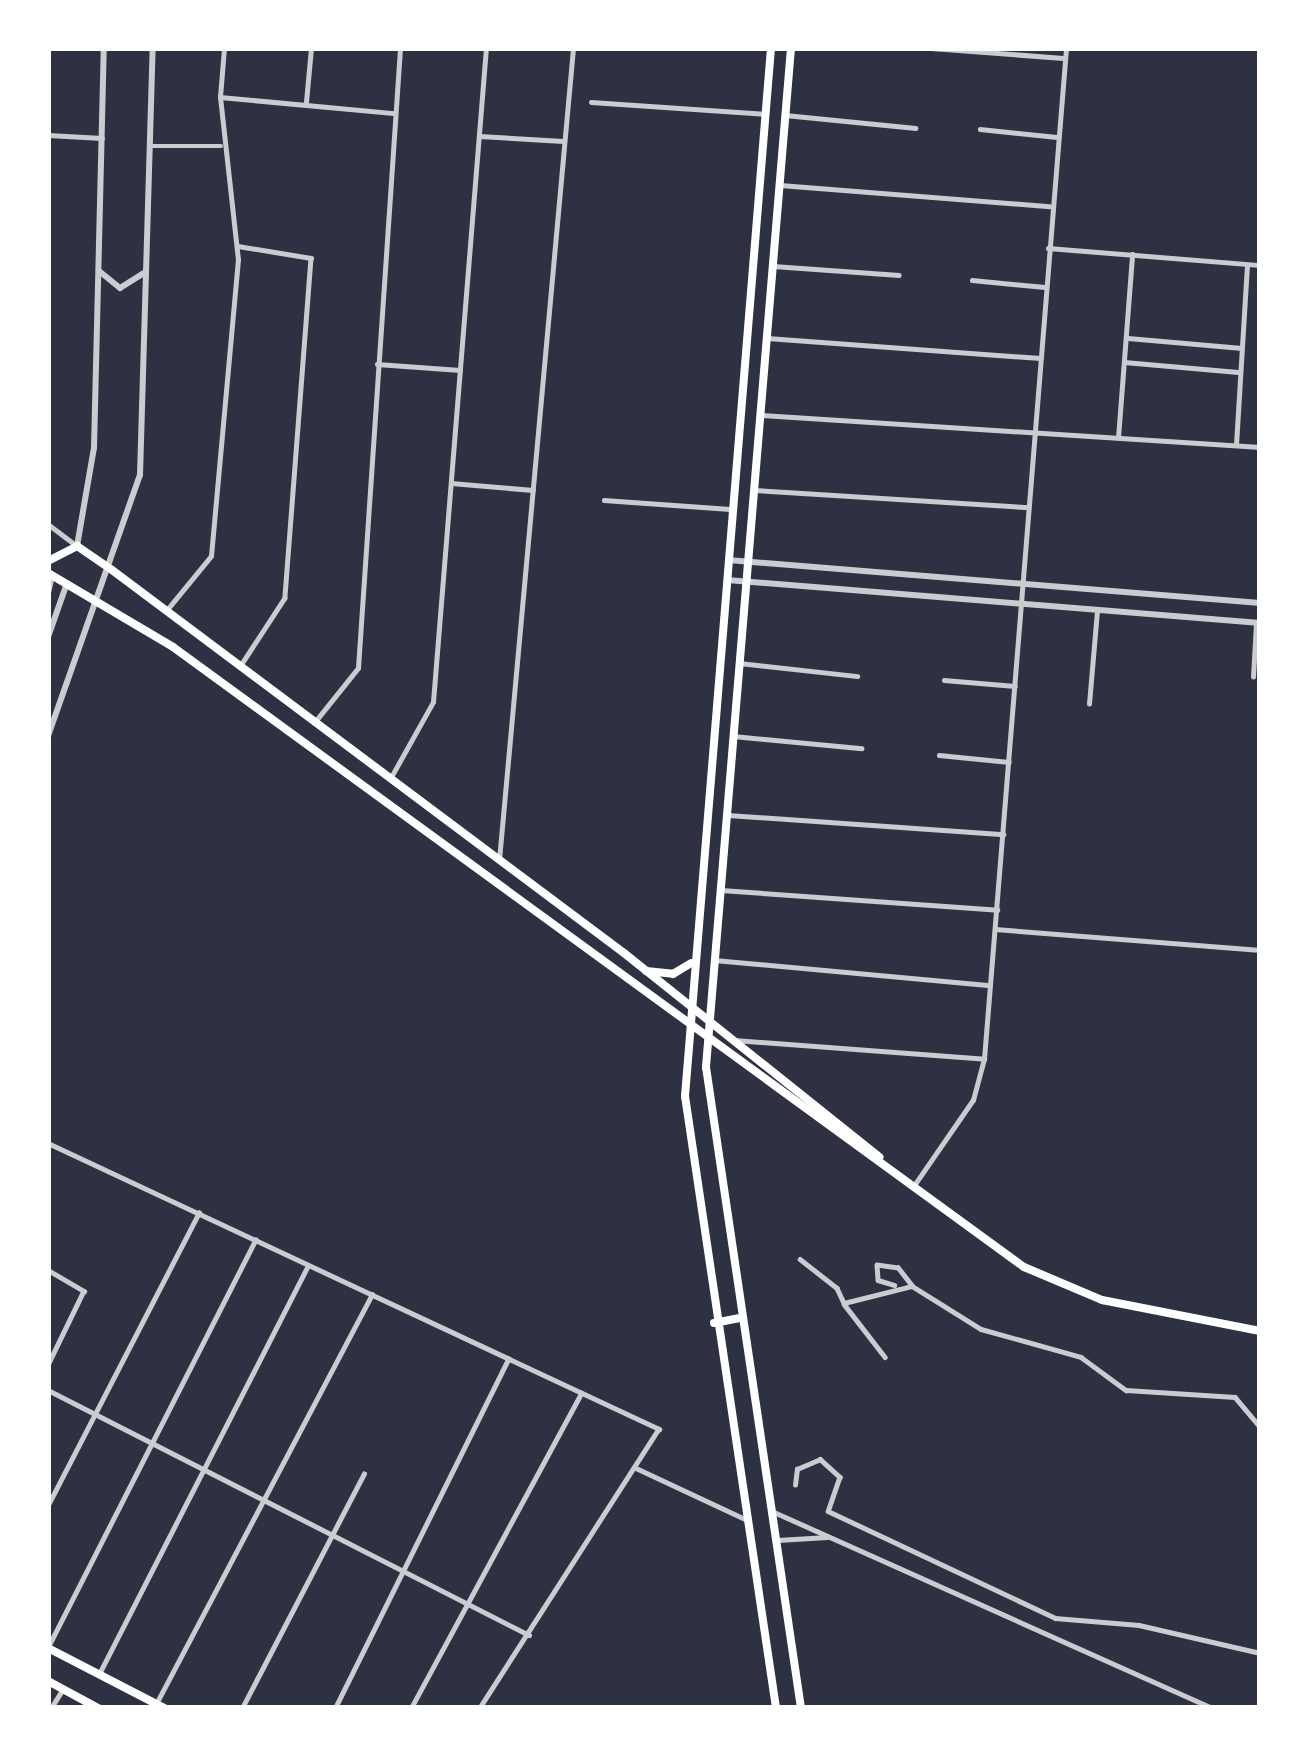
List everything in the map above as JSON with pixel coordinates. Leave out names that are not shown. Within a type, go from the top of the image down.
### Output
[{"type":"main road","points":[[771,48],[685,1096],[714,1323],[776,1708]]},
{"type":"main road","points":[[791,48],[708,1042],[709,1108],[801,1708]]},
{"type":"main road","points":[[48,561],[76,546],[112,570],[646,971],[889,1166]]},
{"type":"main road","points":[[50,574],[97,598],[1024,1267],[1068,1289],[1260,1331]]},
{"type":"main road","points":[[646,971],[673,974],[693,962]]},
{"type":"main road","points":[[714,1323],[739,1318]]},
{"type":"main road","points":[[48,1647],[160,1706]]},
{"type":"main road","points":[[48,1682],[98,1708]]},
{"type":"street","points":[[48,524],[76,546],[94,448],[101,48]]},
{"type":"street","points":[[48,736],[97,598],[112,570],[140,475],[153,48]]},
{"type":"street","points":[[166,611],[211,556],[238,246],[220,97],[224,48]]},
{"type":"street","points":[[305,105],[310,48]]},
{"type":"street","points":[[314,723],[358,668],[400,48]]},
{"type":"street","points":[[390,779],[433,702],[486,48]]},
{"type":"street","points":[[499,860],[573,48]]},
{"type":"street","points":[[931,48],[1065,58]]},
{"type":"street","points":[[915,1184],[973,1100],[984,1058],[1066,48]]},
{"type":"street","points":[[220,97],[395,113]]},
{"type":"street","points":[[591,102],[766,114]]},
{"type":"street","points":[[785,115],[915,128]]},
{"type":"street","points":[[980,129],[1057,137]]},
{"type":"street","points":[[48,135],[103,138]]},
{"type":"street","points":[[479,136],[563,141]]},
{"type":"street","points":[[149,146],[224,146]]},
{"type":"street","points":[[780,184],[1051,206]]},
{"type":"street","points":[[238,246],[310,258],[285,598],[240,667]]},
{"type":"street","points":[[1048,248],[1260,265]]},
{"type":"street","points":[[1118,437],[1132,255]]},
{"type":"street","points":[[98,262],[102,278],[120,288],[139,281],[146,262]]},
{"type":"street","points":[[1236,445],[1247,264]]},
{"type":"street","points":[[773,266],[899,275]]},
{"type":"street","points":[[972,280],[1045,287]]},
{"type":"street","points":[[767,338],[1040,358]]},
{"type":"street","points":[[1126,338],[1242,348]]},
{"type":"street","points":[[1124,362],[1240,372]]},
{"type":"street","points":[[377,364],[460,370]]},
{"type":"street","points":[[760,415],[1260,447]]},
{"type":"street","points":[[451,483],[533,490]]},
{"type":"street","points":[[754,490],[1028,507]]},
{"type":"street","points":[[604,500],[733,508]]},
{"type":"street","points":[[728,560],[1260,603]]},
{"type":"street","points":[[48,593],[50,574]]},
{"type":"street","points":[[727,580],[1258,623],[1253,677]]},
{"type":"street","points":[[48,637],[67,583]]},
{"type":"street","points":[[1089,704],[1097,610]]},
{"type":"street","points":[[740,663],[857,676]]},
{"type":"street","points":[[944,680],[1015,686]]},
{"type":"street","points":[[733,736],[861,748]]},
{"type":"street","points":[[939,755],[1009,762]]},
{"type":"street","points":[[726,815],[1003,834]]},
{"type":"street","points":[[720,890],[997,910]]},
{"type":"street","points":[[995,929],[1260,950]]},
{"type":"street","points":[[714,960],[990,986]]},
{"type":"street","points":[[734,1040],[984,1058]]},
{"type":"street","points":[[48,1142],[659,1430],[481,1708]]},
{"type":"street","points":[[48,1505],[199,1213]]},
{"type":"street","points":[[48,1647],[255,1240]]},
{"type":"street","points":[[800,1259],[838,1288],[844,1304],[885,1357]]},
{"type":"street","points":[[99,1674],[308,1265]]},
{"type":"street","points":[[912,1286],[878,1280],[877,1265],[898,1268],[912,1286],[982,1328],[1081,1357],[1126,1390],[1234,1397],[1260,1427]]},
{"type":"street","points":[[48,1281],[50,1271],[84,1291],[48,1365]]},
{"type":"street","points":[[844,1304],[894,1285]]},
{"type":"street","points":[[160,1706],[373,1295]]},
{"type":"street","points":[[335,1708],[508,1359]]},
{"type":"street","points":[[48,1390],[529,1635]]},
{"type":"street","points":[[410,1708],[581,1393]]},
{"type":"street","points":[[795,1485],[797,1469],[820,1460],[840,1477],[828,1511],[1055,1618],[1139,1625],[1260,1653]]},
{"type":"street","points":[[636,1468],[746,1520]]},
{"type":"street","points":[[242,1708],[364,1474]]},
{"type":"street","points":[[768,1509],[1214,1708]]},
{"type":"street","points":[[774,1541],[832,1538]]},
{"type":"street","points":[[52,1708],[63,1689]]}]
